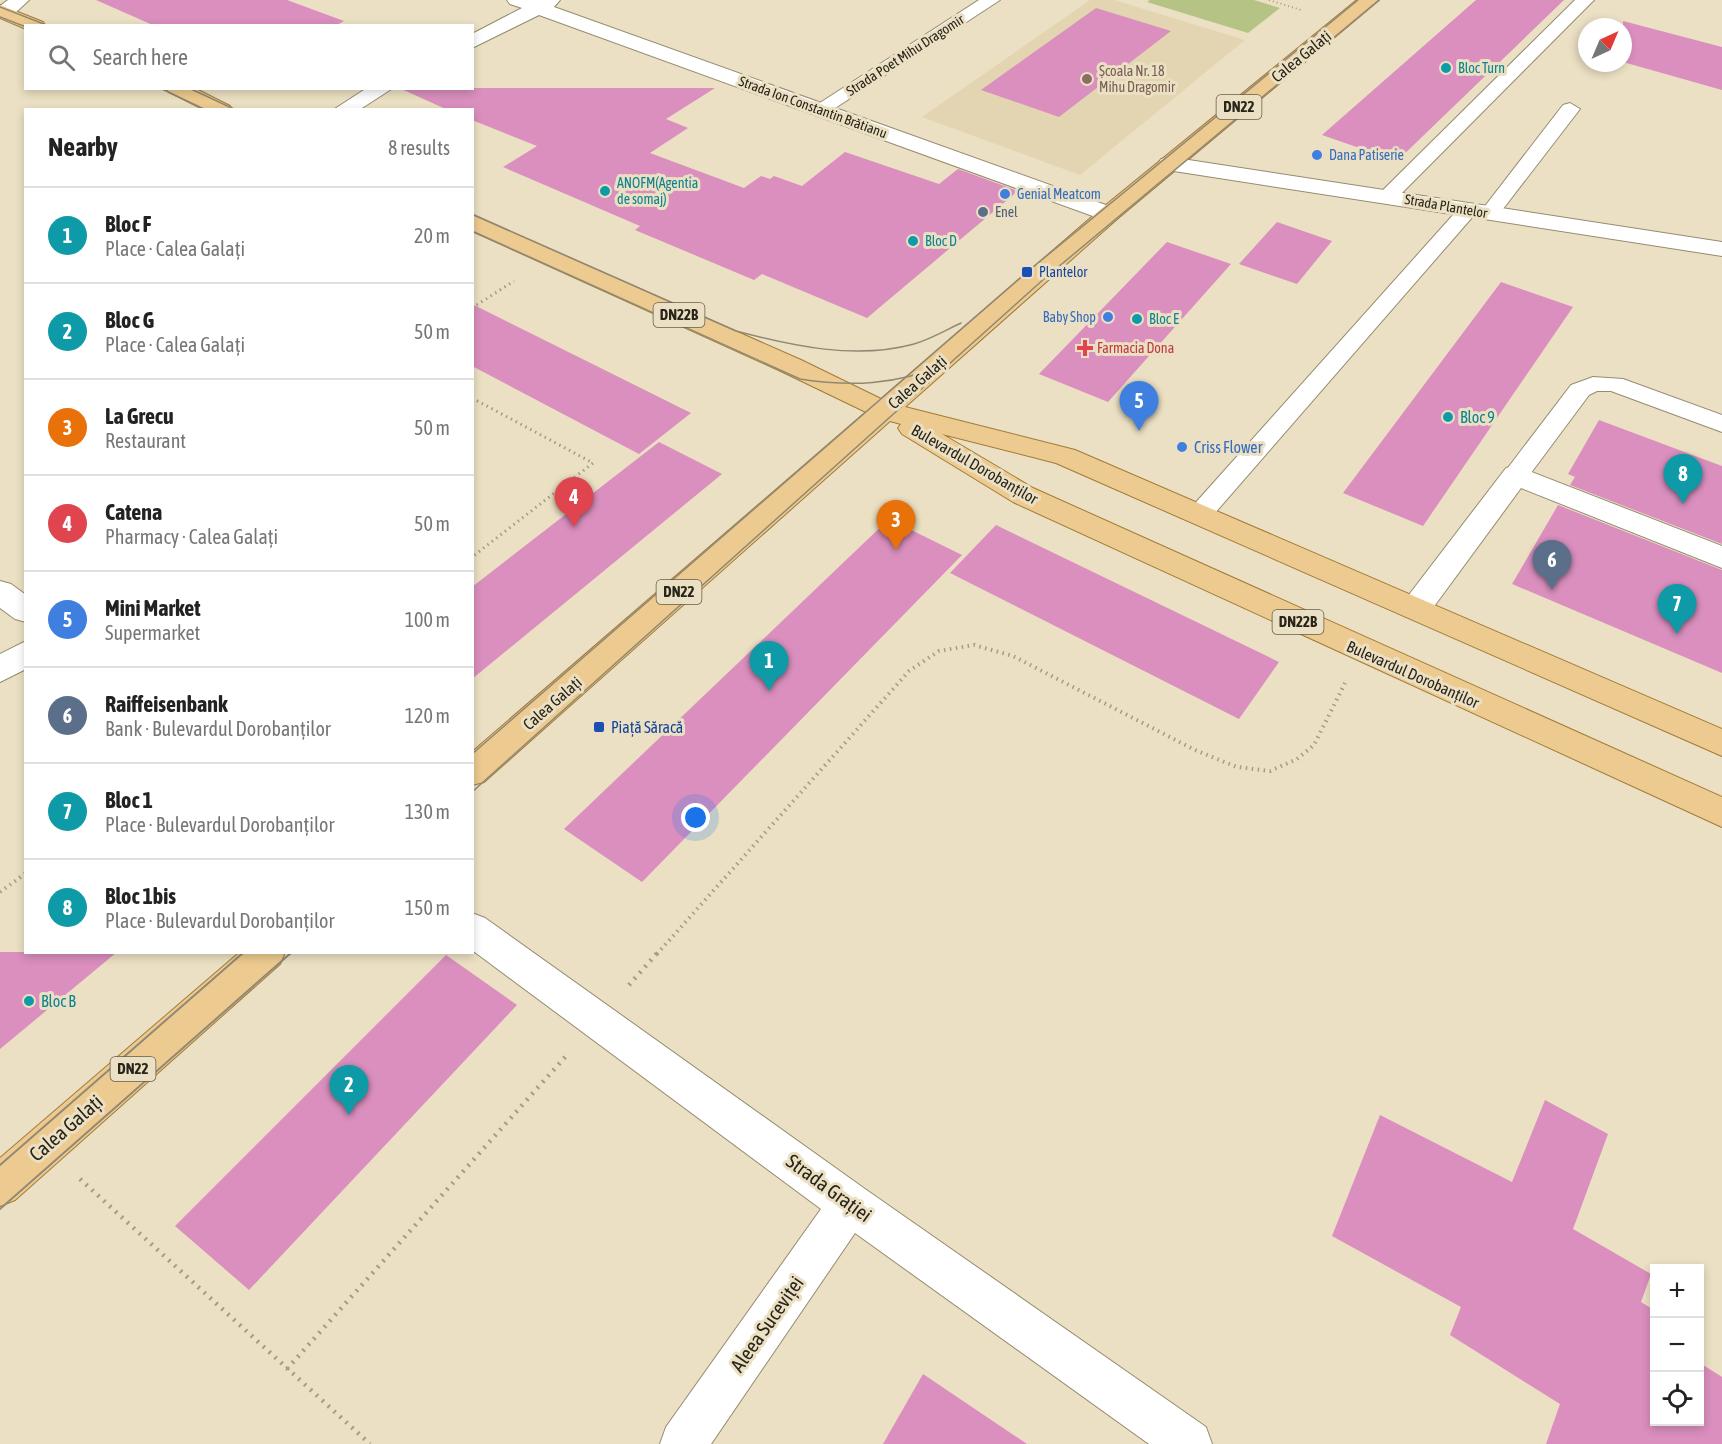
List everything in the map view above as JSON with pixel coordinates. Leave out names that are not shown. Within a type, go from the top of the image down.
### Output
[{"type":"main road","name":"Calea Galați","points":[[474,770],[1109,214],[1369,0]]},
{"type":"main road","points":[[8,7],[33,24]]},
{"type":"main road","points":[[180,90],[219,108]]},
{"type":"main road","name":"Bulevardul Dorobanților","points":[[474,223],[785,362],[885,411],[1023,495],[1722,813]]},
{"type":"main road","name":"Bulevardul Dorobanților","points":[[885,411],[1065,456],[1722,743]]},
{"type":"main road","name":"Calea Galați","points":[[0,1185],[265,954]]},
{"type":"street","name":"Strada Ion Constantin Brătianu","points":[[517,0],[546,4],[819,110],[1109,214]]},
{"type":"street","points":[[474,41],[546,4]]},
{"type":"street","points":[[347,108],[379,90]]},
{"type":"street","name":"Strada Plantelor","points":[[1169,164],[1722,249]]},
{"type":"street","points":[[1416,608],[1516,476],[1722,558]]},
{"type":"street","points":[[0,592],[24,610]]},
{"type":"street","points":[[0,670],[24,654]]},
{"type":"street","name":"Strada Grației","points":[[474,930],[850,1204],[1189,1444]]},
{"type":"street","name":"Aleea Suceviței","points":[[683,1444],[850,1204]]},
{"type":"lane","name":"Strada Poet Mihu Dragomir","points":[[819,110],[991,0]]},
{"type":"lane","points":[[1388,196],[1585,0]]},
{"type":"lane","points":[[1199,515],[1479,212],[1570,109]]},
{"type":"lane","points":[[1516,476],[1580,390],[1593,384],[1614,384],[1722,424]]},
{"type":"path","points":[[474,399],[593,463],[474,555]]},
{"type":"path","points":[[287,1369],[909,671],[939,651],[974,645],[1013,656],[1195,750],[1237,768],[1270,771],[1297,759],[1314,745],[1362,651]]},
{"type":"path","points":[[0,892],[24,874]]},
{"type":"path","points":[[45,1146],[370,1444]]},
{"type":"shaded area","name":"Școala Nr. 18 Mihu Dragomir","points":[[1090,0],[1114,0],[1245,40],[1080,175],[922,117]]},
{"type":"green space","points":[[1150,0],[1254,0],[1280,8],[1248,33],[1147,2]]},
{"type":"building","points":[[96,0],[287,0],[344,21],[339,24],[150,24]]},
{"type":"building","name":"Bloc Turn","points":[[1476,0],[1564,0],[1397,161],[1322,135]]},
{"type":"building","points":[[1096,8],[1171,31],[1059,117],[981,90]]},
{"type":"building","points":[[1632,23],[1722,47],[1722,90],[1632,65]]},
{"type":"building","points":[[715,88],[666,119],[688,128],[650,153],[744,188],[761,176],[770,179],[774,176],[802,186],[845,152],[939,184],[958,169],[1018,191],[867,318],[762,274],[754,280],[635,230],[640,226],[503,167],[537,146],[474,121],[474,108],[444,108],[403,90]]},
{"type":"building","points":[[1277,222],[1332,241],[1297,284],[1239,264]]},
{"type":"building","name":"Bloc E","points":[[1167,242],[1231,264],[1108,402],[1039,374]]},
{"type":"building","name":"Bloc 9","points":[[1501,282],[1573,307],[1423,526],[1343,493]]},
{"type":"building","points":[[474,305],[691,413],[639,454],[474,367]]},
{"type":"building","points":[[1599,420],[1722,466],[1722,544],[1570,485],[1575,477],[1568,474]]},
{"type":"building","points":[[659,442],[722,474],[474,677],[474,585]]},
{"type":"building","points":[[1558,505],[1722,570],[1722,673],[1512,584]]},
{"type":"building","points":[[889,519],[962,555],[642,882],[564,829]]},
{"type":"building","points":[[996,525],[1279,662],[1239,719],[950,573]]},
{"type":"building","name":"Bloc B","points":[[0,952],[115,954],[0,1049]]},
{"type":"building","points":[[446,955],[517,1005],[249,1290],[175,1226]]},
{"type":"building","points":[[1545,1100],[1608,1134],[1573,1229],[1650,1273],[1641,1302],[1650,1308],[1650,1426],[1704,1426],[1704,1366],[1722,1377],[1722,1444],[1546,1444],[1560,1404],[1450,1335],[1461,1307],[1332,1236],[1380,1115],[1512,1182]]},
{"type":"building","points":[[923,1374],[1027,1444],[883,1444]]},
{"type":"tram line","points":[[906,377],[1027,272],[1358,0]]},
{"type":"tram line","points":[[474,790],[1045,278],[1379,0]]},
{"type":"tram line","points":[[0,7],[44,24]]},
{"type":"tram line","points":[[0,17],[24,26]]},
{"type":"tram line","points":[[164,90],[202,108]]},
{"type":"tram line","points":[[193,90],[232,108]]},
{"type":"tram line","points":[[474,215],[736,331],[780,342],[847,351],[892,349],[920,342],[961,323]]},
{"type":"tram line","points":[[474,232],[800,379],[855,383],[906,377]]},
{"type":"tram line","points":[[906,377],[943,365]]},
{"type":"tram line","points":[[474,752],[906,377]]},
{"type":"tram line","points":[[0,1165],[242,954]]},
{"type":"tram line","points":[[0,1209],[290,954]]},
{"type":"place","name":"Bloc Turn","points":[[1446,68]]},
{"type":"place","name":"Școala Nr. 18 Mihu Dragomir","points":[[1087,79]]},
{"type":"place","name":"Dana Patiserie","points":[[1317,155]]},
{"type":"place","name":"ANOFM(Agentia de somaj)","points":[[605,191]]},
{"type":"place","name":"Genial Meatcom","points":[[1005,194]]},
{"type":"place","name":"Enel","points":[[983,212]]},
{"type":"place","name":"Bloc D","points":[[913,241]]},
{"type":"place","name":"Plantelor","points":[[1027,272]]},
{"type":"place","name":"Baby Shop","points":[[1108,317]]},
{"type":"place","name":"Bloc E","points":[[1137,319]]},
{"type":"place","name":"Farmacia Dona","points":[[1085,348]]},
{"type":"place","name":"Bloc 9","points":[[1448,417]]},
{"type":"place","name":"Mini Market","points":[[1139,431]]},
{"type":"place","name":"Criss Flower","points":[[1182,447]]},
{"type":"place","name":"Bloc 1bis","points":[[1683,504]]},
{"type":"place","name":"Catena","points":[[574,527]]},
{"type":"place","name":"La Grecu","points":[[896,550]]},
{"type":"place","name":"Raiffeisenbank","points":[[1552,590]]},
{"type":"place","name":"Bloc 1","points":[[1677,634]]},
{"type":"place","name":"Bloc F","points":[[769,691]]},
{"type":"place","name":"Piață Săracă","points":[[599,727]]},
{"type":"place","name":"Bloc B","points":[[29,1001]]},
{"type":"place","name":"Bloc G","points":[[349,1115]]}]
